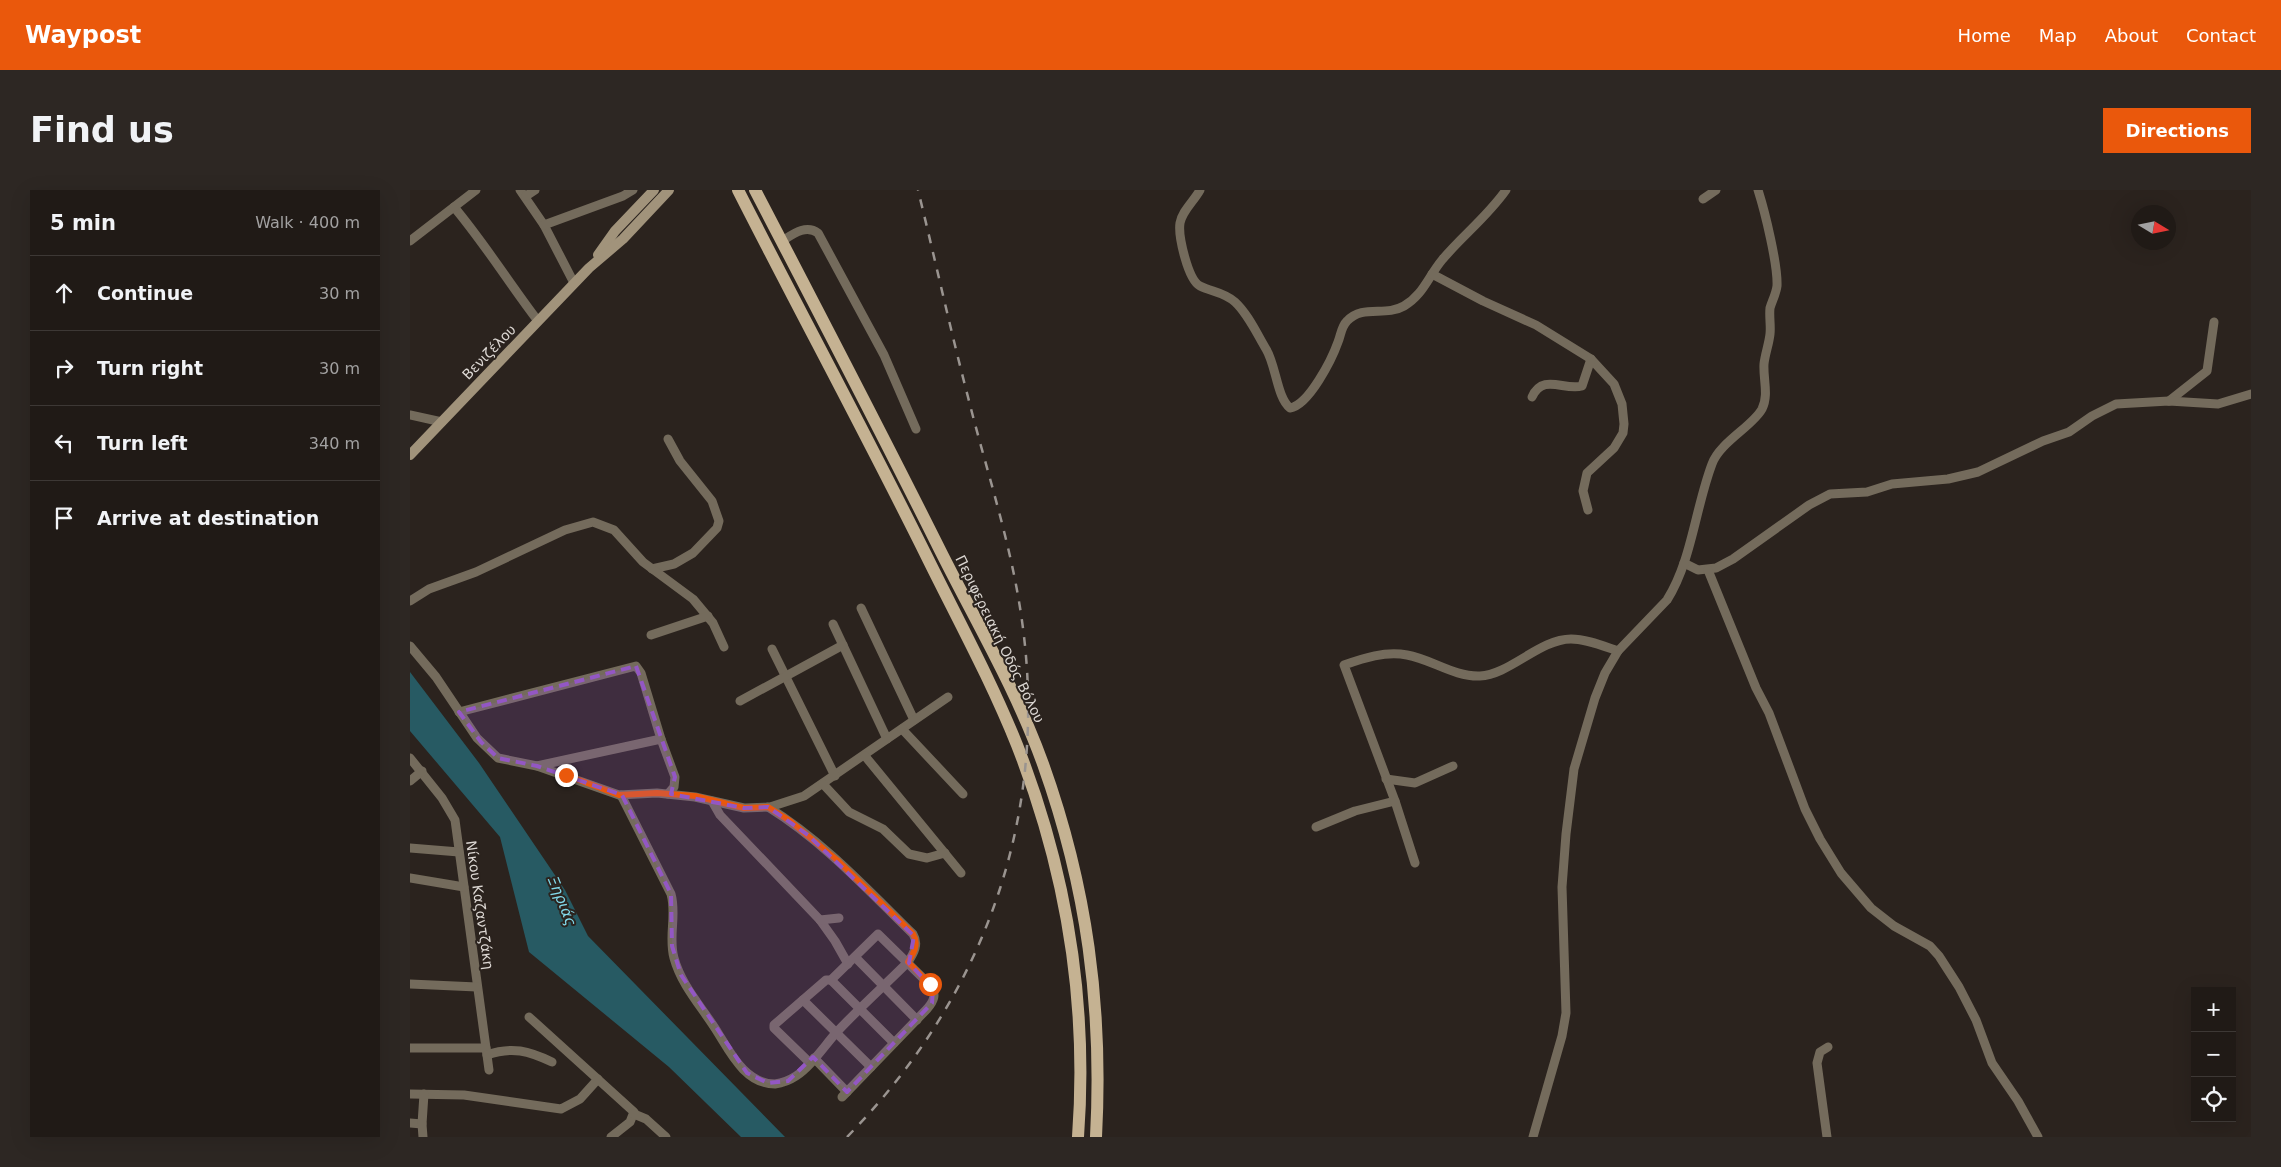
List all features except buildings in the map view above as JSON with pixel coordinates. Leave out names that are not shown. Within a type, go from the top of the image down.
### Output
[{"type":"main road","name":"Βενιζέλου","points":[[589,268],[615,231],[654,190]]},
{"type":"main road","name":"Βενιζέλου","points":[[410,455],[574,283],[622,239],[669,190]]},
{"type":"main road","points":[[738,190],[962,628],[1000,706],[1034,793],[1059,881],[1073,952],[1081,1060],[1078,1137]]},
{"type":"main road","name":"Περιφερειακή Οδός Βόλου","points":[[755,190],[1002,672],[1042,762],[1075,873],[1088,933],[1095,985],[1097,1038],[1096,1137]]},
{"type":"street","points":[[410,241],[476,190]]},
{"type":"street","points":[[536,190],[523,193],[544,225],[574,283]]},
{"type":"street","points":[[544,225],[623,196],[634,190]]},
{"type":"street","points":[[1200,190],[1180,222],[1180,231],[1191,276],[1200,286],[1213,289],[1227,296],[1242,310],[1273,360],[1283,400],[1290,408],[1296,406],[1315,385],[1338,343],[1343,326],[1347,321],[1364,311],[1389,311],[1401,308],[1419,296],[1442,260],[1488,214],[1506,190]]},
{"type":"street","points":[[1703,199],[1716,190]]},
{"type":"street","points":[[1533,1137],[1560,1044],[1566,1014],[1562,887],[1564,851],[1574,770],[1595,698],[1605,673],[1618,651],[1667,600],[1684,563],[1699,502],[1713,461],[1734,436],[1760,413],[1765,401],[1764,367],[1766,346],[1770,335],[1771,306],[1777,286],[1770,241],[1758,190]]},
{"type":"street","points":[[454,207],[481,240],[504,276],[538,321]]},
{"type":"street","points":[[782,241],[803,230],[811,229],[818,233],[884,355],[916,429]]},
{"type":"street","points":[[1432,274],[1483,301],[1525,318],[1591,359],[1614,384],[1622,404],[1624,424],[1620,440],[1587,473],[1584,491],[1588,510]]},
{"type":"street","points":[[2169,401],[2207,371],[2214,322]]},
{"type":"street","points":[[1532,397],[1536,390],[1549,383],[1572,387],[1582,386],[1591,359]]},
{"type":"street","points":[[1684,563],[1698,570],[1716,568],[1732,559],[1809,505],[1830,494],[1867,492],[1892,484],[1948,479],[1978,472],[2043,441],[2069,432],[2112,405],[2169,401],[2218,404],[2251,394]]},
{"type":"street","points":[[410,415],[442,422]]},
{"type":"street","points":[[652,569],[674,564],[694,553],[717,528],[719,521],[712,501],[680,461],[668,439]]},
{"type":"street","points":[[410,601],[429,589],[463,578],[550,536],[587,522],[614,530],[652,569],[687,594],[708,616],[724,647]]},
{"type":"street","points":[[1708,570],[1756,688],[1770,712],[1805,809],[1820,839],[1841,873],[1870,908],[1894,926],[1930,946],[1939,956],[1959,987],[1976,1020],[1992,1063],[2018,1101],[2038,1137]]},
{"type":"street","points":[[860,608],[914,720]]},
{"type":"street","points":[[651,635],[708,616]]},
{"type":"street","points":[[833,624],[888,739]]},
{"type":"street","points":[[1415,863],[1395,801],[1344,666],[1362,659],[1397,654],[1413,656],[1459,673],[1480,676],[1499,671],[1532,652],[1566,639],[1586,641],[1618,651]]},
{"type":"street","points":[[740,702],[843,645]]},
{"type":"street","points":[[410,646],[436,677],[481,742],[502,760],[537,766],[622,795],[668,794],[744,808],[768,807],[788,803],[823,784],[948,697]]},
{"type":"street","points":[[772,649],[835,776]]},
{"type":"street","points":[[459,712],[636,666],[641,673],[661,739],[676,780],[674,787],[668,794]]},
{"type":"street","points":[[902,729],[963,794]]},
{"type":"street","points":[[537,766],[661,739]]},
{"type":"street","points":[[865,756],[961,873]]},
{"type":"street","name":"Νίκου Καζαντζάκη","points":[[410,758],[422,771],[453,815],[489,1070]]},
{"type":"street","points":[[1386,779],[1415,783],[1453,766]]},
{"type":"street","points":[[410,781],[422,771]]},
{"type":"street","points":[[823,784],[849,812],[883,830],[906,853],[924,858],[945,853]]},
{"type":"street","points":[[622,795],[674,903],[672,946],[681,975],[735,1060],[747,1073],[758,1080],[776,1084],[795,1077],[836,1033],[908,962],[915,947],[916,939],[830,853],[790,821],[768,807]]},
{"type":"street","points":[[712,801],[720,815],[820,920],[848,964]]},
{"type":"street","points":[[1316,827],[1356,811],[1395,801]]},
{"type":"street","points":[[410,848],[459,852]]},
{"type":"street","points":[[410,878],[464,887]]},
{"type":"street","points":[[820,920],[839,918]]},
{"type":"street","points":[[878,934],[930,984],[934,993],[932,1003],[917,1020],[844,1094],[812,1060],[774,1028],[774,1025],[803,1000],[826,980],[831,980],[878,934]]},
{"type":"street","points":[[855,957],[917,1020]]},
{"type":"street","points":[[831,980],[894,1043]]},
{"type":"street","points":[[410,984],[477,986]]},
{"type":"street","points":[[803,1000],[871,1067]]},
{"type":"street","points":[[529,1017],[631,1108],[634,1114],[646,1119],[666,1137]]},
{"type":"street","points":[[1827,1137],[1817,1063],[1820,1052],[1828,1047]]},
{"type":"street","points":[[410,1048],[487,1051],[522,1050],[552,1062]]},
{"type":"street","points":[[410,1094],[464,1095],[561,1109],[580,1099],[598,1079]]},
{"type":"street","points":[[423,1137],[424,1094]]},
{"type":"street","points":[[611,1137],[630,1122],[634,1114]]},
{"type":"street","points":[[410,1123],[422,1124]]},
{"type":"highlighted area","points":[[636,666],[675,777],[671,794],[744,808],[768,807],[808,835],[914,936],[909,963],[933,989],[932,1003],[847,1092],[813,1057],[788,1081],[768,1083],[747,1073],[681,975],[672,946],[671,894],[622,795],[537,766],[498,758],[481,742],[459,712]]},
{"type":"water","name":"Ξηριάς","points":[[410,672],[479,763],[565,890],[588,936],[785,1137],[741,1137],[669,1067],[529,952],[500,837],[410,731]]},
{"type":"railway","points":[[847,1137],[896,1082],[937,1023],[971,961],[997,896],[1016,829],[1026,759],[1028,687],[1021,614],[1011,559],[961,371],[918,190]]},
{"type":"route","points":[[566,775],[619,795],[657,793],[695,796],[744,808],[768,807],[808,834],[913,934],[916,939],[915,947],[908,962],[930,984]]}]
